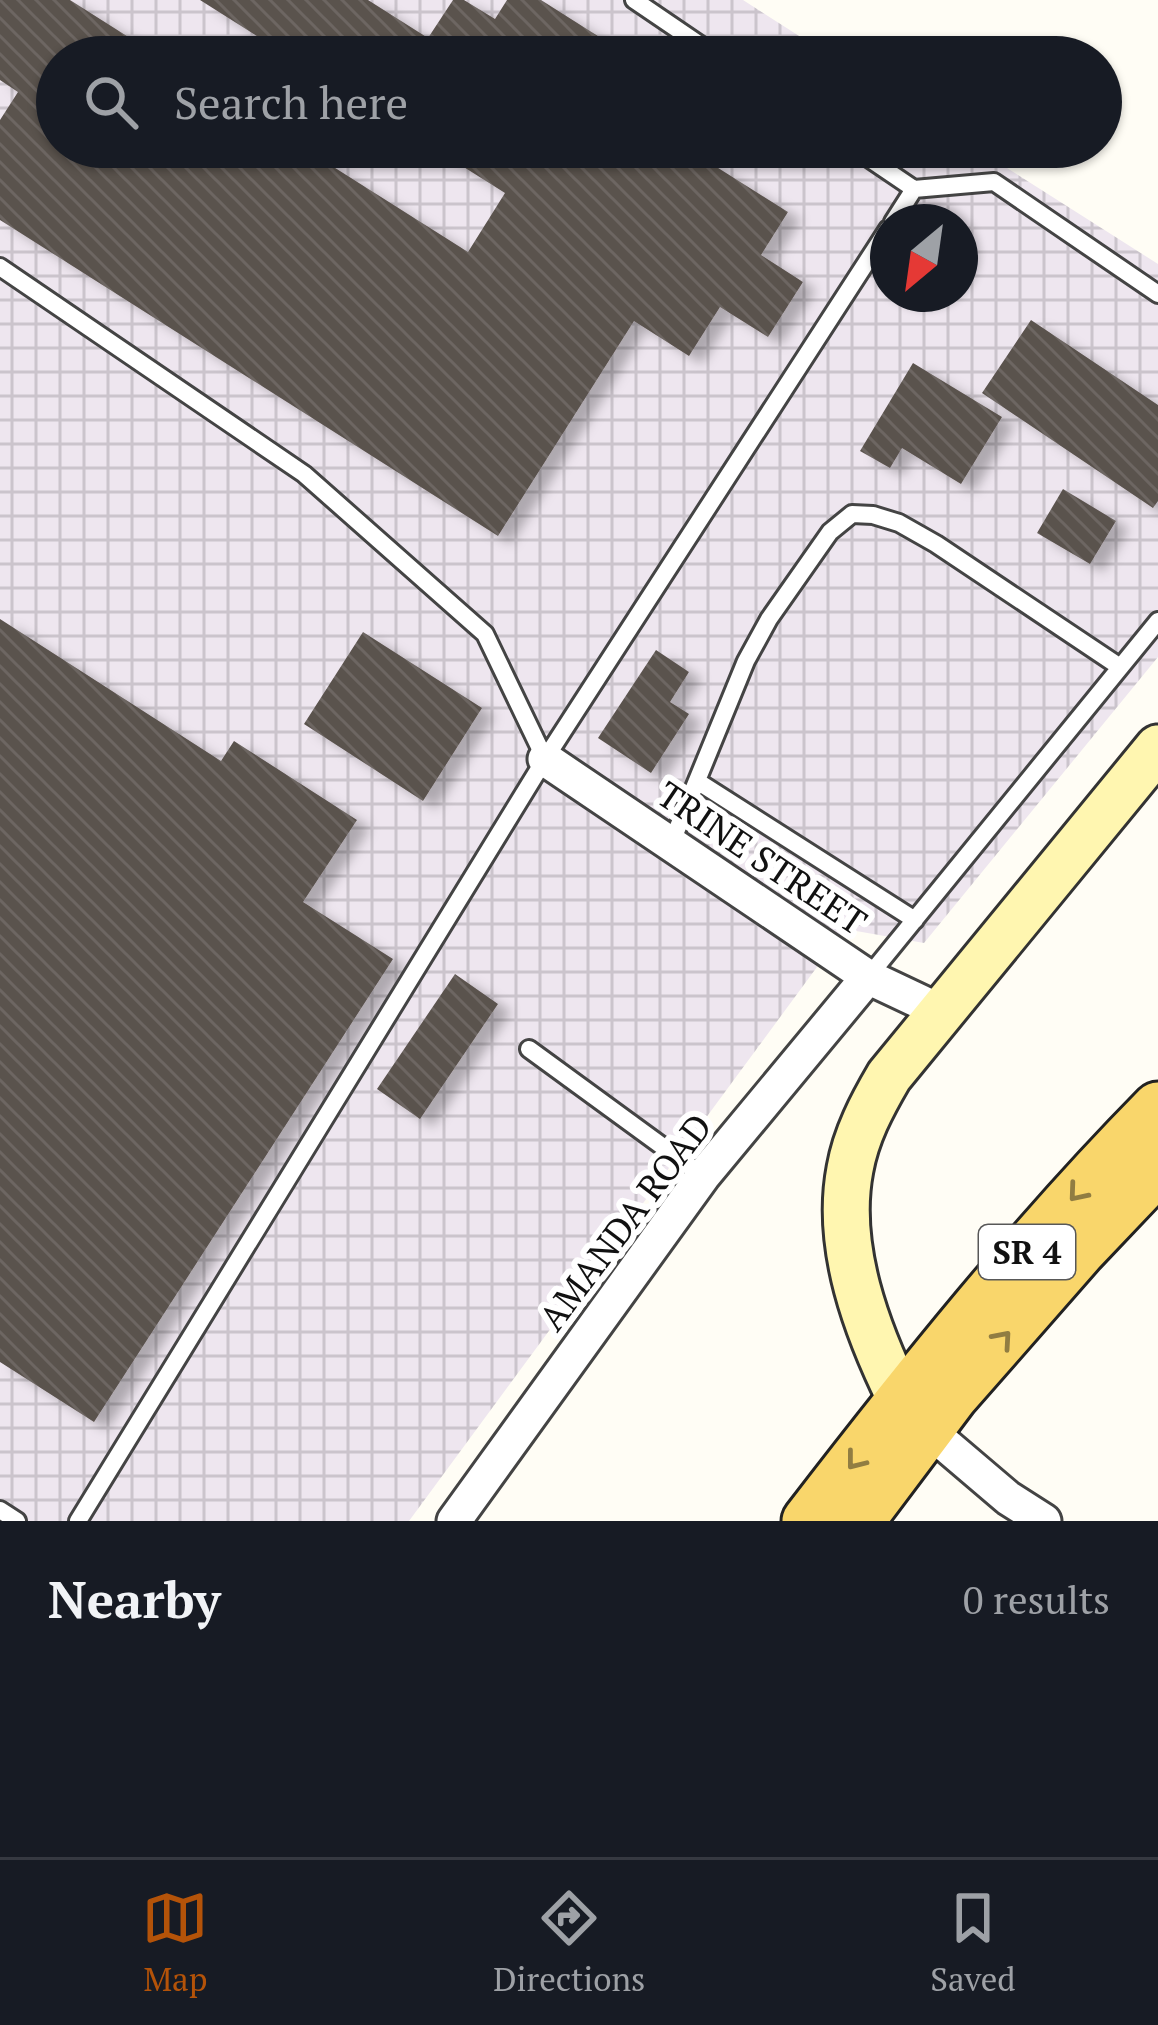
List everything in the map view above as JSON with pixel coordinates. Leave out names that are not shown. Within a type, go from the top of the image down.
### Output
[{"type":"main road","name":"SR 4","points":[[808,1521],[915,1414],[1095,1172],[1158,1108]]},
{"type":"main road","name":"SR 4","points":[[858,1521],[915,1414],[952,1396],[1158,1168]]},
{"type":"street","points":[[1044,1521],[1003,1510],[915,1414],[882,1361],[852,1262],[846,1205],[850,1169],[869,1111],[890,1076],[1158,748]]},
{"type":"street","name":"TRINE STREET","points":[[545,759],[868,977],[942,1012]]},
{"type":"street","name":"AMANDA ROAD","points":[[454,1521],[703,1176],[868,977]]},
{"type":"lane","points":[[634,0],[687,36]]},
{"type":"lane","points":[[884,168],[914,188],[994,182],[1158,294]]},
{"type":"lane","points":[[904,204],[914,188]]},
{"type":"lane","points":[[78,1521],[545,759],[870,257]]},
{"type":"lane","points":[[0,267],[304,474],[485,634],[545,759]]},
{"type":"lane","points":[[671,844],[746,661],[830,532],[852,514],[873,515],[917,533],[1120,667]]},
{"type":"lane","points":[[868,977],[1158,620]]},
{"type":"lane","points":[[697,781],[915,920]]},
{"type":"lane","points":[[529,1048],[703,1176]]},
{"type":"lane","points":[[0,1510],[17,1521]]},
{"type":"shaded area","points":[[0,0],[743,0],[799,36],[36,36],[36,168],[1007,168],[1158,264],[1158,657],[924,943],[845,929],[409,1521],[0,1521]]},
{"type":"building","points":[[0,0],[70,0],[127,36],[36,36],[36,168],[335,168],[468,252],[505,193],[465,168],[718,168],[788,212],[761,255],[803,282],[768,337],[720,307],[689,356],[634,321],[498,536],[0,220],[0,120],[18,92],[0,80]]},
{"type":"building","points":[[200,0],[368,0],[425,36],[257,36]]},
{"type":"building","points":[[453,0],[464,0],[495,19],[507,0],[541,0],[598,36],[429,36]]},
{"type":"building","points":[[1031,320],[1158,405],[1158,501],[1153,508],[982,393]]},
{"type":"building","points":[[913,363],[1002,417],[961,484],[902,448],[890,468],[860,451]]},
{"type":"building","points":[[1063,489],[1116,521],[1090,564],[1037,533]]},
{"type":"building","points":[[0,619],[221,761],[234,741],[357,820],[303,902],[393,959],[94,1422],[0,1362]]},
{"type":"building","points":[[363,632],[482,708],[423,801],[304,724]]},
{"type":"building","points":[[656,650],[689,672],[670,702],[689,714],[651,773],[598,738]]},
{"type":"building","points":[[455,974],[498,1004],[420,1119],[377,1089]]}]
